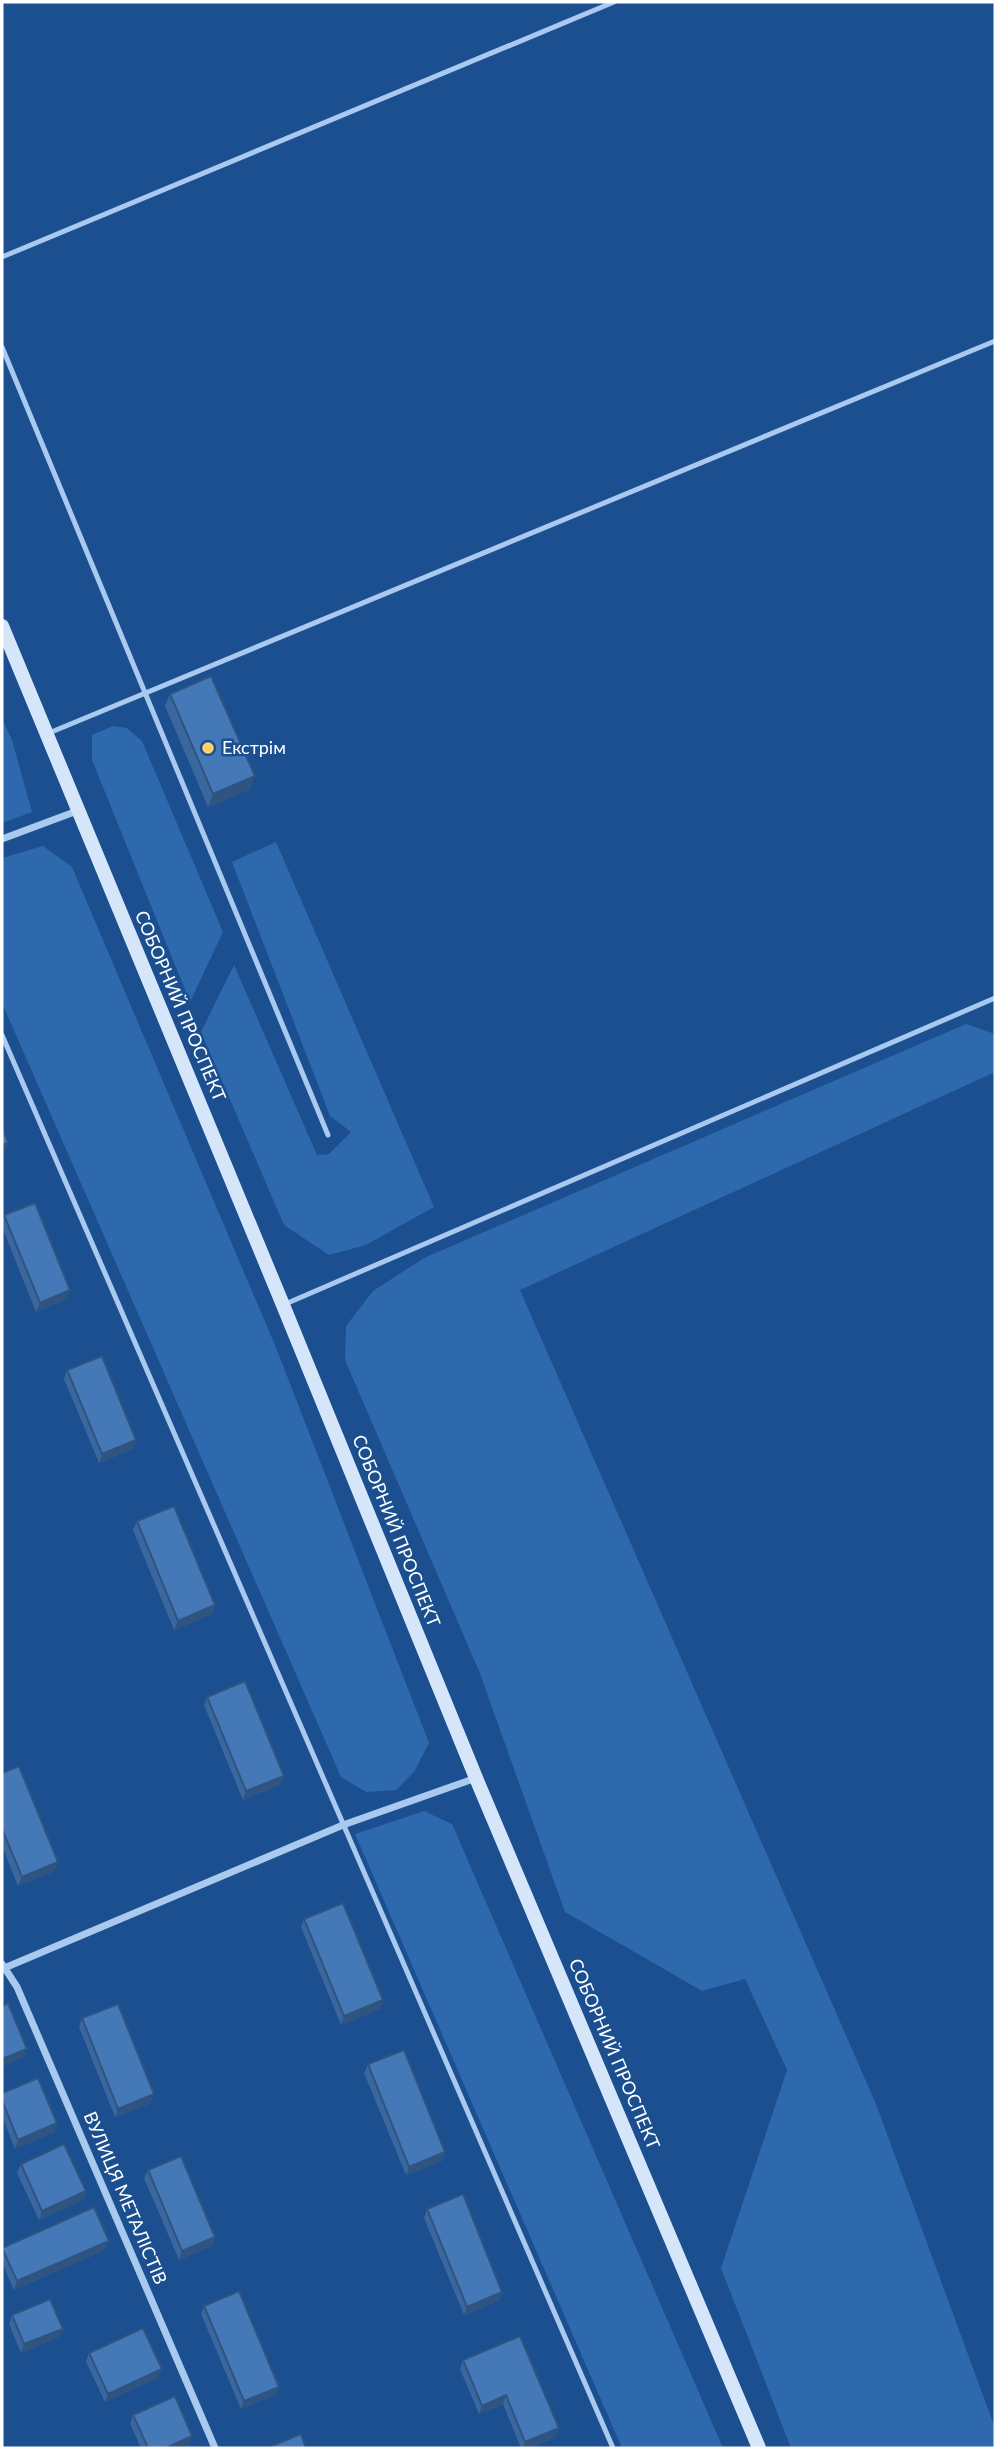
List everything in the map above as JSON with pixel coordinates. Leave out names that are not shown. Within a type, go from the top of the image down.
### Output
[{"type":"main road","name":"СОБОРНИЙ ПРОСПЕКТ","points":[[2,626],[476,1779],[759,2448]]},
{"type":"street","points":[[2,839],[77,811]]},
{"type":"street","points":[[2,1967],[343,1825],[476,1779]]},
{"type":"street","name":"ВУЛИЦЯ МЕТАЛІСТІВ","points":[[2,1967],[17,1987],[215,2448]]},
{"type":"lane","points":[[2,257],[614,2]]},
{"type":"lane","points":[[46,734],[995,341]]},
{"type":"lane","points":[[2,347],[328,1135]]},
{"type":"lane","points":[[283,1305],[995,998]]},
{"type":"lane","points":[[2,1035],[613,2448]]},
{"type":"shaded area","points":[[2,719],[12,740],[32,812],[2,823]]},
{"type":"shaded area","points":[[113,726],[127,728],[142,741],[223,932],[190,1002],[92,760],[92,735]]},
{"type":"shaded area","points":[[276,842],[434,1207],[366,1245],[329,1255],[284,1225],[201,1032],[234,965],[317,1155],[329,1154],[351,1132],[330,1116],[232,862]]},
{"type":"shaded area","points":[[43,846],[72,867],[277,1350],[429,1743],[414,1772],[396,1790],[366,1792],[341,1777],[2,1003],[2,858]]},
{"type":"shaded area","points":[[966,1024],[995,1034],[995,1072],[520,1290],[876,2104],[995,2428],[995,2448],[791,2448],[721,2268],[787,2070],[745,1979],[702,1991],[565,1912],[479,1671],[345,1360],[346,1326],[373,1291],[424,1258]]},
{"type":"shaded area","points":[[424,1811],[452,1824],[723,2448],[622,2448],[355,1834]]},
{"type":"building","name":"Екстрім","points":[[211,676],[255,776],[213,794],[170,694]]},
{"type":"building","points":[[2,1126],[8,1143],[2,1145]]},
{"type":"building","points":[[35,1203],[70,1290],[40,1303],[4,1215]]},
{"type":"building","points":[[102,1356],[136,1440],[102,1454],[67,1370]]},
{"type":"building","points":[[174,1506],[215,1605],[178,1621],[137,1521]]},
{"type":"building","points":[[245,1681],[284,1776],[246,1791],[207,1697]]},
{"type":"building","points":[[19,1766],[58,1862],[22,1877],[2,1829],[2,1773]]},
{"type":"building","points":[[343,1903],[383,2000],[344,2016],[304,1919]]},
{"type":"building","points":[[8,2003],[27,2049],[2,2059],[2,2006]]},
{"type":"building","points":[[118,2004],[154,2094],[118,2109],[82,2018]]},
{"type":"building","points":[[404,2050],[445,2152],[409,2167],[368,2064]]},
{"type":"building","points":[[38,2078],[57,2123],[18,2140],[2,2100],[2,2093]]},
{"type":"building","points":[[64,2144],[86,2191],[42,2211],[21,2164]]},
{"type":"building","points":[[181,2156],[215,2237],[182,2251],[148,2170]]},
{"type":"building","points":[[463,2194],[502,2292],[467,2307],[427,2209]]},
{"type":"building","points":[[94,2207],[109,2241],[17,2281],[2,2248]]},
{"type":"building","points":[[239,2291],[279,2387],[244,2401],[204,2306]]},
{"type":"building","points":[[50,2299],[63,2329],[24,2344],[12,2315]]},
{"type":"building","points":[[143,2328],[162,2369],[108,2394],[89,2353]]},
{"type":"building","points":[[520,2336],[559,2428],[525,2442],[506,2395],[482,2406],[463,2360]]},
{"type":"building","points":[[175,2396],[192,2436],[166,2448],[148,2448],[133,2415]]},
{"type":"building","points":[[301,2434],[306,2448],[267,2448]]},
{"type":"place","name":"Екстрім","points":[[208,748]]}]
